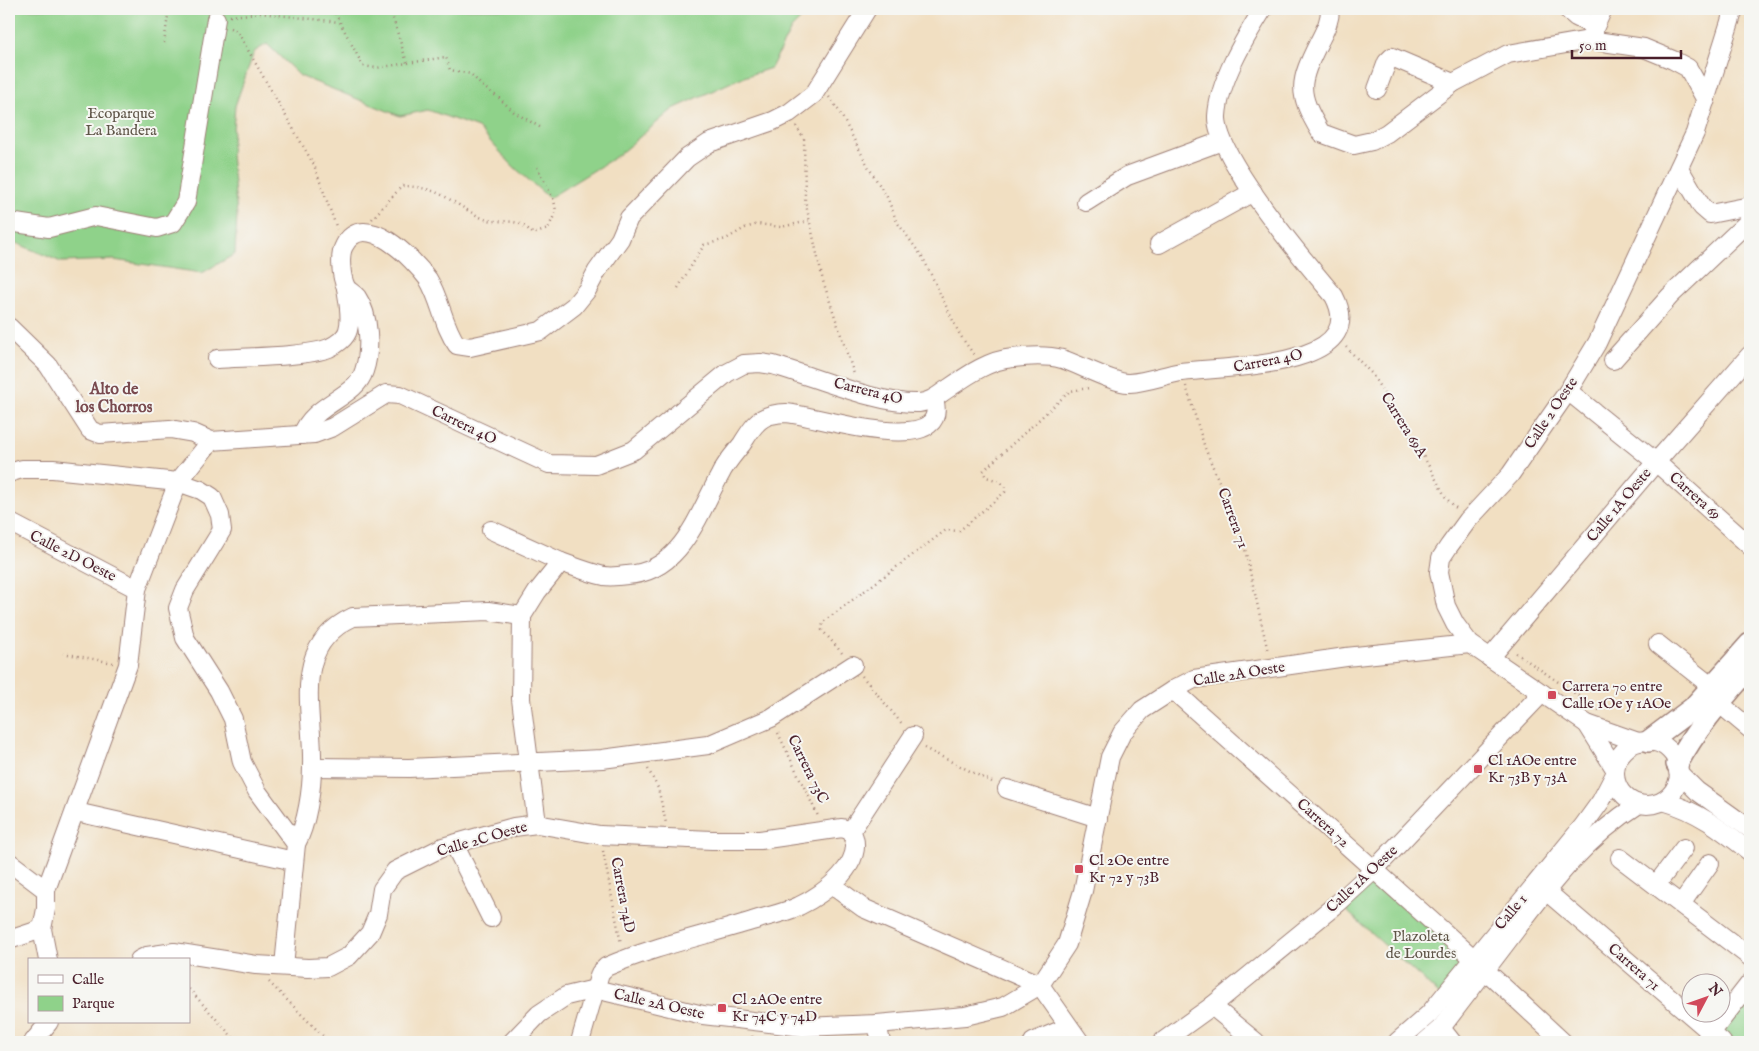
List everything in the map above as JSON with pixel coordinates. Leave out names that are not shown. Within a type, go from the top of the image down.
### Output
[{"type":"main road","points":[[1678,768],[1690,740],[1715,695],[1750,644]]},
{"type":"main road","points":[[1643,742],[1749,671]]},
{"type":"street","points":[[217,358],[270,356],[328,348],[340,341],[348,331],[350,312],[342,264],[343,247],[351,238],[359,233],[379,234],[404,251],[428,280],[444,315],[449,333],[458,345],[470,347],[541,331],[574,306],[620,239],[630,218],[687,158],[709,143],[773,121],[789,113],[814,94],[821,86],[846,39],[867,9]]},
{"type":"street","points":[[1263,9],[1244,40],[1223,90],[1217,117],[1222,141],[1253,192],[1334,296],[1341,310],[1340,326],[1334,335]]},
{"type":"street","points":[[1330,9],[1330,21],[1304,74],[1305,104],[1321,133],[1354,145],[1372,141],[1388,133],[1453,83],[1508,54],[1591,33],[1644,48],[1688,68],[1706,100]]},
{"type":"street","points":[[1567,9],[1591,33]]},
{"type":"street","points":[[1591,33],[1604,9]]},
{"type":"street","name":"Calle 2 Oeste","points":[[1587,724],[1479,650],[1455,624],[1446,606],[1439,572],[1441,558],[1468,520],[1489,500],[1510,475],[1568,392],[1597,343],[1695,133],[1733,12]]},
{"type":"street","points":[[9,222],[49,228],[96,216],[157,228],[173,223],[186,202],[216,19]]},
{"type":"street","points":[[1377,90],[1387,62],[1392,57],[1453,83]]},
{"type":"street","points":[[1086,202],[1127,176],[1222,141]]},
{"type":"street","points":[[1678,168],[1702,207],[1710,214],[1750,206]]},
{"type":"street","points":[[1159,244],[1253,192]]},
{"type":"street","points":[[1613,360],[1670,296],[1750,220]]},
{"type":"street","points":[[302,435],[306,423],[316,413],[350,389],[364,374],[369,351],[365,318],[357,297],[346,288]]},
{"type":"street","points":[[9,327],[48,365],[90,430],[100,434],[170,429],[194,433],[211,441],[178,482],[137,589],[128,665],[46,890],[46,909],[42,929],[48,958]]},
{"type":"street","name":"Carrera 4O","points":[[211,441],[314,434],[333,427],[386,394],[400,395],[548,464],[596,465],[634,450],[704,391],[744,364],[760,363],[773,365],[860,392],[919,403],[934,399],[981,367],[1011,358],[1043,357],[1062,359],[1128,384],[1182,372],[1238,368],[1300,356],[1328,344],[1334,335]]},
{"type":"street","name":"Calle 1A Oeste","points":[[1479,650],[1503,643],[1656,462],[1750,355]]},
{"type":"street","name":"Carrera 69","points":[[1568,392],[1656,462],[1750,546]]},
{"type":"street","points":[[491,530],[561,562],[606,576],[638,574],[662,563],[686,541],[720,473],[755,425],[769,415],[786,413],[845,425],[905,432],[922,429],[933,422],[938,410],[934,399]]},
{"type":"street","points":[[9,473],[22,469],[53,469],[178,482],[201,490],[212,497],[220,515],[222,530],[185,590],[178,608],[185,638],[223,698],[233,719],[242,762],[257,791],[295,852]]},
{"type":"street","name":"Calle 2D Oeste","points":[[9,522],[137,589]]},
{"type":"street","points":[[537,824],[521,699],[522,616],[537,592],[561,562]]},
{"type":"street","points":[[284,966],[295,852],[303,831],[312,767],[309,674],[317,650],[325,635],[338,624],[353,617],[488,610],[522,616]]},
{"type":"street","points":[[1658,644],[1750,729]]},
{"type":"street","name":"Calle 2A Oeste","points":[[512,1042],[539,1014],[566,996],[596,989],[703,1015],[803,1027],[877,1024],[965,1016],[1003,1006],[1040,985],[1067,944],[1083,891],[1110,757],[1122,733],[1142,710],[1194,679],[1272,668],[1479,650]]},
{"type":"street","points":[[312,767],[409,768],[602,759],[640,752],[708,745],[771,718],[852,665]]},
{"type":"street","name":"Carrera 72","points":[[1173,690],[1375,869],[1564,1042]]},
{"type":"street","name":"Calle 1A Oeste","points":[[1162,1042],[1212,1006],[1338,903],[1375,869],[1542,693]]},
{"type":"street","points":[[1587,724],[1667,748],[1678,768],[1697,791],[1750,829]]},
{"type":"street","points":[[1587,724],[1615,772],[1620,791],[1627,798],[1639,804],[1654,804],[1663,801],[1673,791],[1678,768]]},
{"type":"street","points":[[582,1041],[600,973],[606,967],[798,907],[833,886],[856,850],[856,839],[851,831],[913,736]]},
{"type":"street","points":[[1615,772],[1622,752],[1643,742]]},
{"type":"street","name":"Calle 1","points":[[1425,1042],[1441,1028],[1479,964],[1583,826],[1615,772]]},
{"type":"street","points":[[1007,789],[1098,818]]},
{"type":"street","points":[[1663,801],[1686,807],[1709,821],[1750,852]]},
{"type":"street","name":"Calle 1","points":[[1397,1042],[1429,1014],[1479,964],[1594,837],[1616,818],[1639,804]]},
{"type":"street","points":[[76,812],[295,852]]},
{"type":"street","name":"Calle 2C Oeste","points":[[143,958],[174,952],[256,965],[308,968],[328,967],[349,956],[370,933],[378,914],[382,889],[395,871],[443,847],[514,827],[537,824],[600,835],[760,840],[842,828],[851,831]]},
{"type":"street","points":[[454,844],[491,918]]},
{"type":"street","points":[[1656,885],[1684,848]]},
{"type":"street","points":[[1620,858],[1750,957]]},
{"type":"street","points":[[9,862],[46,890]]},
{"type":"street","points":[[1681,904],[1710,863]]},
{"type":"street","points":[[833,886],[864,908],[1040,985],[1080,1042]]},
{"type":"street","name":"Carrera 71","points":[[1546,891],[1712,1039]]},
{"type":"street","points":[[9,940],[42,929]]},
{"type":"street","points":[[1712,1039],[1750,983]]},
{"type":"street","points":[[1212,1006],[1256,1042]]},
{"type":"street","points":[[33,1042],[47,1024]]},
{"type":"street","points":[[877,1024],[881,1042]]},
{"type":"street","points":[[1034,1042],[1068,1027]]},
{"type":"street","points":[[1441,1028],[1452,1042]]},
{"type":"path","points":[[164,44],[169,9]]},
{"type":"path","points":[[333,9],[363,66],[376,68],[446,57],[450,70],[471,74],[482,86],[514,112],[543,129]]},
{"type":"path","points":[[390,9],[407,63]]},
{"type":"path","points":[[216,19],[260,13],[339,22]]},
{"type":"path","points":[[216,19],[237,31],[314,165],[343,247]]},
{"type":"path","points":[[821,86],[839,110],[869,168],[887,197],[897,222],[923,258],[960,335],[981,367]]},
{"type":"path","points":[[789,113],[804,139],[805,200],[822,281],[860,392]]},
{"type":"path","points":[[359,233],[402,186],[421,186],[451,198],[481,218],[515,221],[526,227],[533,234],[548,229],[556,211],[554,200],[537,168]]},
{"type":"path","points":[[678,288],[704,244],[726,239],[744,228],[758,224],[781,227],[810,221]]},
{"type":"path","name":"Carrera 69A","points":[[1334,335],[1372,374],[1426,459],[1446,498],[1468,520]]},
{"type":"path","name":"Carrera 71","points":[[1182,372],[1205,448],[1242,536],[1272,668]]},
{"type":"path","points":[[1007,789],[927,751],[822,630],[823,622],[946,530],[959,531],[1005,492],[1005,486],[999,481],[986,477],[983,471],[1070,391],[1092,387]]},
{"type":"path","points":[[1503,643],[1608,715]]},
{"type":"path","points":[[63,653],[88,660],[128,665]]},
{"type":"path","name":"Carrera 73C","points":[[771,718],[826,830]]},
{"type":"path","points":[[640,752],[658,788],[671,838]]},
{"type":"path","name":"Carrera 74D","points":[[600,835],[624,960]]},
{"type":"path","points":[[256,965],[274,989],[329,1042]]},
{"type":"path","points":[[190,990],[237,1042]]},
{"type":"green space","name":"Ecoparque La Bandera","points":[[9,9],[811,9],[791,29],[771,68],[738,79],[673,109],[617,156],[549,198],[513,166],[478,128],[428,110],[400,116],[300,76],[267,44],[254,52],[235,106],[231,154],[237,215],[235,254],[202,273],[114,260],[61,262],[9,240]]},
{"type":"green space","name":"Plazoleta de Lourdes","points":[[1375,869],[1473,958],[1442,997],[1338,903]]},
{"type":"green space","points":[[1750,983],[1750,1042],[1722,1042],[1711,1033],[1718,1024],[1732,1024],[1732,1006]]},
{"type":"place","name":"Carrera 70 entre Calle 1Oe y 1AOe","points":[[1552,695]]},
{"type":"place","name":"Cl 1AOe entre Kr 73B y 73A","points":[[1478,769]]},
{"type":"place","name":"Cl 2Oe entre Kr 72 y 73B","points":[[1079,869]]},
{"type":"place","name":"Cl 2AOe entre Kr 74C y 74D","points":[[722,1008]]},
{"type":"district","name":"Alto de los Chorros","points":[[114,399]]}]
